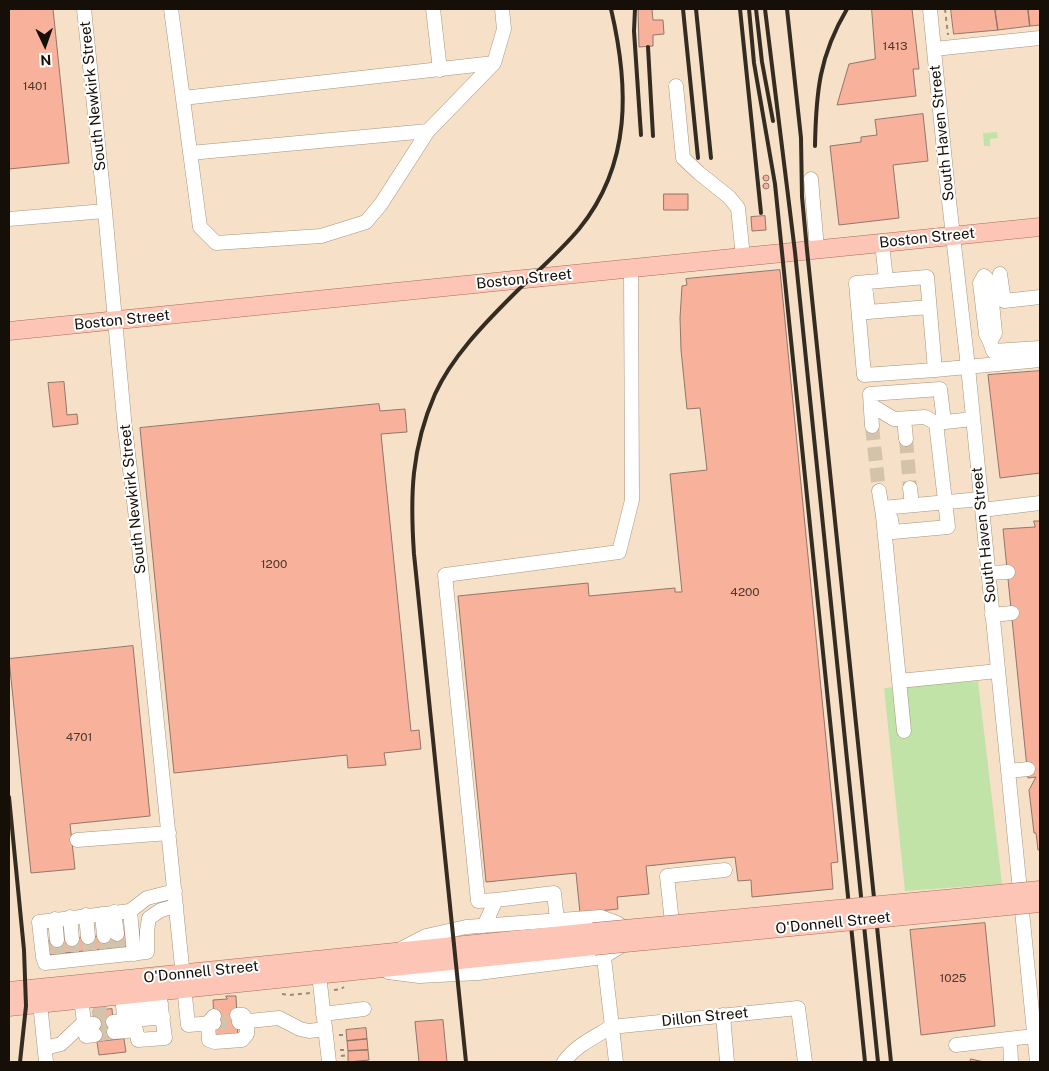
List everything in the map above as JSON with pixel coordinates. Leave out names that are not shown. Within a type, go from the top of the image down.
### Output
[{"type":"main road","name":"Boston Street","points":[[9,331],[1040,227]]},
{"type":"main road","name":"O'Donnell Street","points":[[318,968],[373,969],[598,938],[1040,890]]},
{"type":"main road","name":"O'Donnell Street","points":[[120,1012],[184,981],[318,968],[394,952],[598,938],[1040,902]]},
{"type":"main road","name":"O'Donnell Street","points":[[9,991],[39,996],[90,1012],[162,1010],[184,981]]},
{"type":"main road","name":"O'Donnell Street","points":[[9,1007],[39,996]]},
{"type":"street","name":"South Newkirk Street","points":[[84,9],[188,1025]]},
{"type":"street","points":[[171,9],[200,227],[216,243],[321,236],[366,222],[381,204],[428,131],[494,63],[504,29],[502,9]]},
{"type":"street","points":[[433,9],[440,70]]},
{"type":"street","name":"South Haven Street","points":[[930,9],[968,367],[1037,1062]]},
{"type":"street","points":[[934,48],[1040,38]]},
{"type":"street","points":[[183,98],[494,63]]},
{"type":"street","points":[[676,86],[683,158],[730,197],[738,208],[743,257]]},
{"type":"street","points":[[190,153],[428,131]]},
{"type":"street","points":[[810,179],[817,249]]},
{"type":"street","points":[[9,219],[105,212]]},
{"type":"street","points":[[882,243],[886,280]]},
{"type":"street","points":[[556,920],[554,893],[478,901],[445,576],[619,552],[632,500],[631,268]]},
{"type":"street","points":[[1000,274],[1004,301],[1040,297]]},
{"type":"street","points":[[984,276],[990,282],[995,333],[990,342],[993,352],[1040,348]]},
{"type":"street","points":[[935,370],[927,277],[856,283],[864,375],[935,370],[1040,360]]},
{"type":"street","points":[[865,282],[868,312],[930,307]]},
{"type":"street","points":[[872,426],[870,394],[940,390],[940,422],[948,527],[893,532],[891,519],[882,512]]},
{"type":"street","points":[[870,405],[894,419],[925,417],[940,422],[973,419]]},
{"type":"street","points":[[904,418],[906,439]]},
{"type":"street","points":[[910,488],[912,505]]},
{"type":"street","points":[[879,491],[904,731]]},
{"type":"street","points":[[882,512],[912,505],[945,502],[981,504],[1040,503]]},
{"type":"street","points":[[988,573],[1008,572]]},
{"type":"street","points":[[992,615],[1012,613]]},
{"type":"street","points":[[899,681],[998,671]]},
{"type":"street","points":[[1008,771],[1028,769]]},
{"type":"street","points":[[77,840],[169,832]]},
{"type":"street","points":[[673,932],[667,876],[725,870]]},
{"type":"street","points":[[141,953],[112,947],[65,951],[46,963],[43,957],[39,922],[130,911],[147,898],[175,892]]},
{"type":"street","points":[[484,926],[496,900]]},
{"type":"street","name":"O'Donnell Street","points":[[394,952],[426,936],[466,927],[556,920],[598,938],[631,940],[645,935],[673,932],[1040,902]]},
{"type":"street","points":[[141,953],[150,918],[161,910],[176,906]]},
{"type":"street","points":[[130,911],[141,953]]},
{"type":"street","points":[[108,913],[112,947]]},
{"type":"street","points":[[39,996],[46,1055],[81,1025],[90,1012],[89,949],[86,916]]},
{"type":"street","points":[[65,951],[70,917]]},
{"type":"street","points":[[55,919],[65,951]]},
{"type":"street","name":"O'Donnell Street","points":[[598,938],[616,923],[631,932],[645,935]]},
{"type":"street","points":[[598,938],[616,1062]]},
{"type":"street","points":[[318,968],[329,1062]]},
{"type":"street","name":"Dillon Street","points":[[612,1027],[798,1008],[805,1062]]},
{"type":"street","points":[[323,1014],[364,1009]]},
{"type":"street","points":[[120,1012],[162,1010],[188,1025],[213,1023],[209,1040],[215,1042],[242,1040],[247,1034],[240,1022],[279,1018],[300,1029],[309,1031],[325,1030]]},
{"type":"street","points":[[120,1012],[136,1030],[138,1040],[165,1038],[162,1010]]},
{"type":"street","points":[[723,1016],[727,1062]]},
{"type":"street","points":[[564,1062],[569,1055],[612,1027]]},
{"type":"street","points":[[956,1045],[1034,1036]]},
{"type":"street","points":[[1010,1039],[1011,1062]]},
{"type":"path","points":[[945,9],[948,37]]},
{"type":"path","points":[[341,1035],[346,1035]]},
{"type":"path","points":[[343,1050],[348,1050]]},
{"type":"path","points":[[344,1056],[348,1055]]},
{"type":"green space","points":[[997,132],[998,138],[990,139],[990,146],[984,146],[983,133]]},
{"type":"green space","points":[[978,681],[1002,884],[905,891],[884,688]]},
{"type":"building","points":[[9,9],[53,9],[69,163],[9,169]]},
{"type":"building","points":[[652,9],[653,20],[663,20],[664,34],[653,35],[653,46],[639,47],[638,10]]},
{"type":"building","points":[[872,9],[912,9],[919,69],[913,69],[916,96],[837,105],[849,64],[875,59]]},
{"type":"building","points":[[951,9],[995,9],[998,30],[954,34]]},
{"type":"building","points":[[995,9],[1028,9],[1030,26],[998,30]]},
{"type":"building","points":[[1028,9],[1040,9],[1040,25],[1030,26]]},
{"type":"building","points":[[923,114],[928,161],[893,165],[899,218],[839,225],[830,146],[861,142],[861,137],[877,135],[875,120]]},
{"type":"building","points":[[766,175],[769,178],[766,181],[763,178]]},
{"type":"building","points":[[766,183],[769,186],[766,189],[763,186]]},
{"type":"building","points":[[664,194],[688,194],[688,210],[664,210]]},
{"type":"building","points":[[765,216],[766,230],[752,231],[751,217]]},
{"type":"building","points":[[780,270],[838,862],[831,863],[833,889],[752,897],[751,880],[738,881],[735,857],[646,866],[649,894],[617,897],[618,909],[580,913],[576,873],[486,882],[458,596],[588,583],[589,596],[675,588],[675,592],[682,592],[670,474],[707,470],[700,408],[687,409],[681,350],[682,286],[687,285],[686,279]]},
{"type":"building","points":[[1040,371],[1040,473],[1000,478],[988,375]]},
{"type":"building","points":[[64,382],[67,415],[77,414],[78,424],[53,427],[48,383]]},
{"type":"building","points":[[379,404],[380,411],[405,409],[407,432],[381,434],[411,731],[419,730],[421,749],[384,753],[386,765],[348,768],[347,755],[174,773],[140,428]]},
{"type":"building","points":[[1034,521],[1040,521],[1040,850],[1038,850],[1036,833],[1034,833],[1029,790],[1036,777],[1028,778],[1003,529],[1035,527]]},
{"type":"building","points":[[133,646],[150,816],[70,824],[75,869],[31,873],[9,659]]},
{"type":"building","points":[[985,923],[995,1026],[921,1035],[910,930]]},
{"type":"building","points":[[130,933],[132,946],[45,955],[44,942]]},
{"type":"building","points":[[226,996],[236,996],[238,1039],[215,1040],[213,1000],[227,999]]},
{"type":"building","points":[[112,1009],[114,1036],[95,1037],[93,1011]]},
{"type":"building","points":[[443,1020],[447,1062],[419,1062],[415,1022]]},
{"type":"building","points":[[366,1028],[367,1039],[347,1041],[346,1030]]},
{"type":"building","points":[[124,1039],[126,1052],[99,1055],[97,1042]]},
{"type":"building","points":[[367,1039],[368,1050],[348,1051],[347,1041]]},
{"type":"building","points":[[368,1050],[369,1060],[348,1062],[348,1051]]},
{"type":"building","points":[[971,1059],[984,1062],[970,1062]]},
{"type":"tunnel","points":[[872,426],[879,491]]},
{"type":"tunnel","points":[[906,439],[910,488]]},
{"type":"tunnel","points":[[117,934],[118,948]]},
{"type":"tunnel","points":[[104,936],[106,949]]},
{"type":"tunnel","points":[[88,937],[90,951]]},
{"type":"tunnel","points":[[72,939],[72,952]]},
{"type":"tunnel","points":[[57,940],[58,954]]},
{"type":"tunnel","points":[[93,1013],[112,1011]]},
{"type":"tunnel","points":[[94,1024],[113,1022]]},
{"type":"tunnel","points":[[214,1023],[237,1022]]},
{"type":"tunnel","points":[[95,1035],[114,1032]]},
{"type":"railway","points":[[466,1062],[414,554],[412,512],[414,473],[421,434],[427,414],[435,394],[450,367],[490,318],[579,229],[596,204],[609,178],[622,124],[623,95],[617,38],[611,9]]},
{"type":"railway","points":[[635,9],[634,31],[641,135]]},
{"type":"railway","points":[[683,9],[698,158]]},
{"type":"railway","points":[[696,9],[711,158]]},
{"type":"railway","points":[[740,9],[761,213]]},
{"type":"railway","points":[[749,9],[754,63],[775,184],[865,1062]]},
{"type":"railway","points":[[756,9],[762,62],[773,121]]},
{"type":"railway","points":[[765,9],[795,252],[878,1062]]},
{"type":"railway","points":[[787,9],[801,138],[802,197],[807,250],[891,1062]]},
{"type":"railway","points":[[815,146],[816,109],[821,75],[830,43],[847,9]]},
{"type":"railway","points":[[648,47],[653,136]]},
{"type":"railway","points":[[9,797],[24,950],[26,1006],[20,1062]]}]
